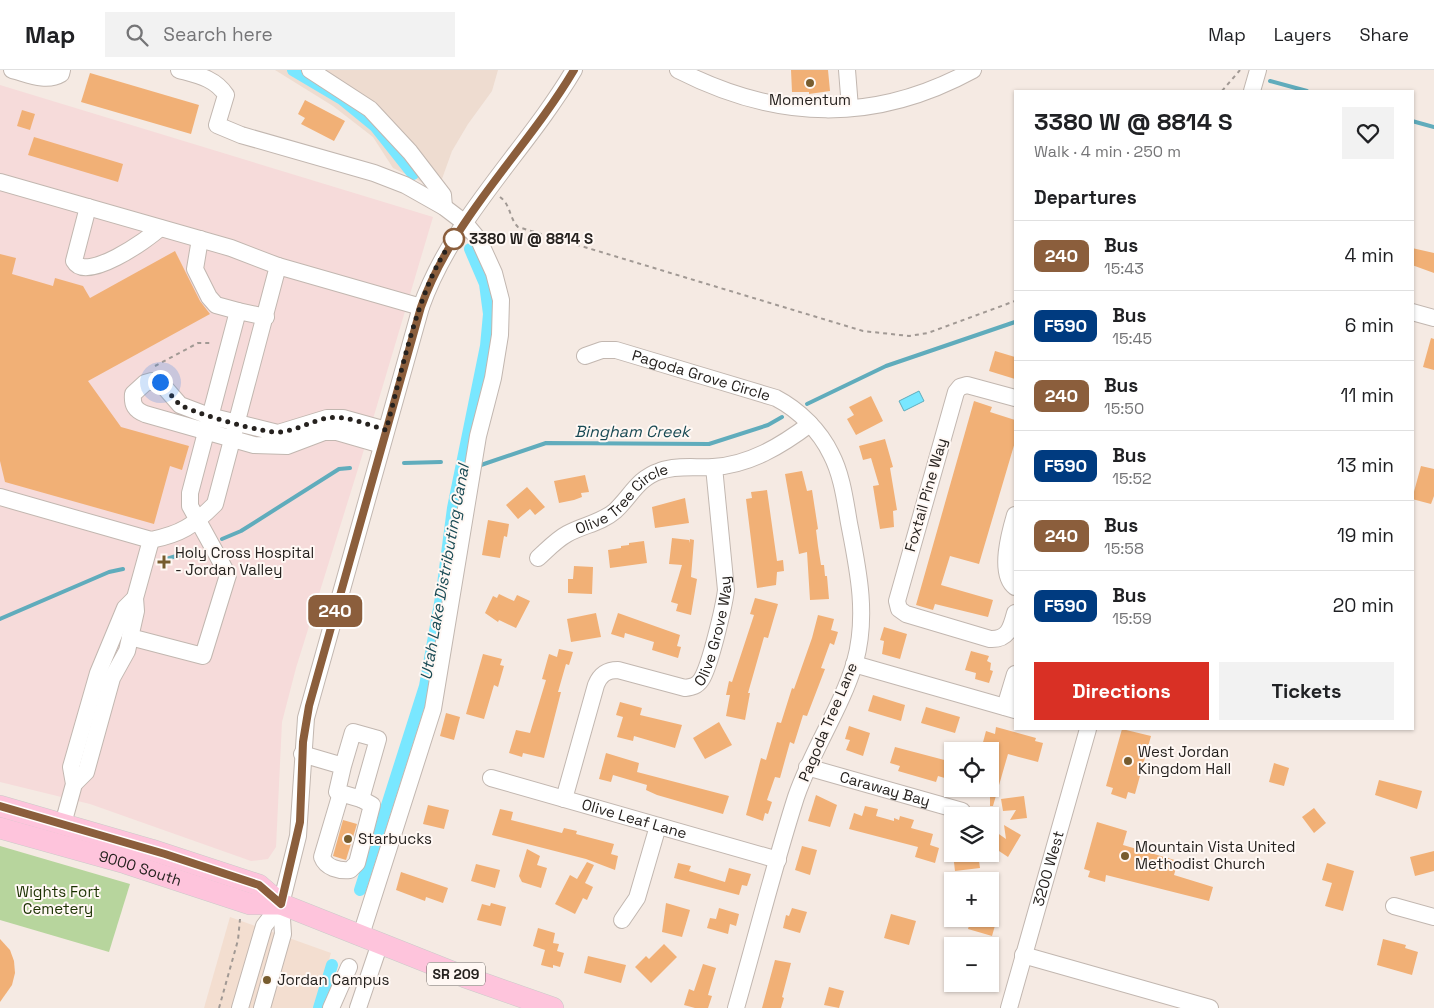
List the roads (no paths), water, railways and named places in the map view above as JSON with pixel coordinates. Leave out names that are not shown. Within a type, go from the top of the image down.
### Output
[{"type":"main road","name":"9000 South","points":[[0,806],[183,859],[259,885],[281,904],[380,944],[552,1008]]},
{"type":"main road","name":"9000 South","points":[[0,828],[125,863],[250,904],[281,904]]},
{"type":"street","points":[[12,70],[45,79],[54,78],[61,74],[62,70]]},
{"type":"street","points":[[179,70],[208,79],[220,86],[226,95],[217,125],[241,135],[374,173],[405,186],[444,207],[465,223],[479,240],[494,273],[502,300],[500,335],[493,378],[478,436],[433,710],[361,935]]},
{"type":"street","points":[[310,70],[370,109],[410,152],[443,195],[444,207]]},
{"type":"street","points":[[262,1008],[283,934],[281,904],[300,822],[302,754],[309,706],[421,307],[439,263],[465,223],[548,110],[574,70]]},
{"type":"street","points":[[678,70],[719,90],[765,103],[821,110],[883,104],[907,99],[931,91],[974,70]]},
{"type":"street","points":[[847,70],[850,108]]},
{"type":"street","points":[[1252,90],[1258,70]]},
{"type":"street","points":[[0,182],[231,248],[278,266],[421,307]]},
{"type":"street","points":[[88,207],[74,261],[80,267],[97,266],[136,246],[160,228]]},
{"type":"street","points":[[200,239],[195,269],[209,297],[216,305],[266,317]]},
{"type":"street","points":[[0,498],[151,540],[176,535],[198,521],[215,504],[278,266]]},
{"type":"street","points":[[130,637],[203,656],[228,575],[190,506],[190,493],[238,310]]},
{"type":"street","points":[[1414,313],[1434,318]]},
{"type":"street","name":"Pagoda Grove Circle","points":[[585,356],[602,350],[616,350],[762,392],[790,406],[810,424]]},
{"type":"street","points":[[267,439],[232,440],[137,411],[132,402],[133,394],[145,383],[152,381],[160,382],[180,405],[236,423],[267,439],[287,446],[330,432],[384,438]]},
{"type":"street","name":"Foxtail Pine Way","points":[[1014,398],[967,385],[960,387],[956,392],[897,598],[897,606],[906,614],[990,639],[1004,637],[1010,629],[1014,616]]},
{"type":"street","points":[[714,467],[754,458],[793,437],[810,424]]},
{"type":"street","name":"Pagoda Tree Lane","points":[[736,1008],[807,766],[844,691],[854,664],[860,630],[861,592],[842,485],[831,453],[810,424]]},
{"type":"street","name":"Olive Tree Circle","points":[[538,558],[564,536],[609,516],[622,504],[638,483],[650,474],[672,468],[714,467]]},
{"type":"street","name":"Olive Grove Way","points":[[564,799],[596,686],[603,674],[610,670],[618,670],[685,688],[694,686],[703,678],[723,609],[726,590],[714,467]]},
{"type":"street","points":[[1014,519],[1008,544],[1007,572],[1009,580],[1014,586]]},
{"type":"street","points":[[74,784],[86,772],[112,678],[126,650],[136,611],[135,598],[151,540]]},
{"type":"street","points":[[63,824],[74,784],[71,767],[98,673],[125,608],[135,598]]},
{"type":"street","points":[[854,664],[1010,709],[1014,681]]},
{"type":"street","name":"3200 West","points":[[1009,1008],[1085,730]]},
{"type":"street","points":[[341,793],[322,856],[328,866],[350,870],[357,863],[372,805],[360,799],[341,793],[337,792],[353,732],[378,739],[360,799]]},
{"type":"street","points":[[302,754],[343,766]]},
{"type":"street","name":"Caraway Bay","points":[[807,766],[948,807]]},
{"type":"street","name":"Olive Leaf Lane","points":[[491,778],[778,860]]},
{"type":"street","points":[[622,920],[637,898],[658,826]]},
{"type":"street","points":[[240,1008],[264,926],[281,904]]},
{"type":"street","points":[[1394,906],[1434,917]]},
{"type":"street","points":[[358,1008],[380,944]]},
{"type":"street","points":[[1024,955],[1210,1008]]},
{"type":"street","points":[[331,1008],[349,967]]},
{"type":"water","points":[[919,391],[924,401],[904,411],[899,401]]},
{"type":"waterway","name":"Utah Lake Distributing Canal","points":[[293,70],[342,99],[375,126],[413,174]]},
{"type":"waterway","name":"Bingham Creek","points":[[1270,81],[1303,90]]},
{"type":"waterway","name":"Bingham Creek","points":[[1414,122],[1434,127]]},
{"type":"waterway","name":"Utah Lake Distributing Canal","points":[[360,890],[425,686],[442,592],[453,508],[486,346],[489,314],[485,284],[470,249]]},
{"type":"waterway","name":"Bingham Creek","points":[[807,404],[886,366],[1014,322]]},
{"type":"waterway","name":"Bingham Creek","points":[[481,465],[546,443],[709,444],[768,425],[782,417]]},
{"type":"waterway","name":"Bingham Creek","points":[[404,463],[441,462]]},
{"type":"waterway","name":"Bingham Creek","points":[[222,539],[241,531],[339,469],[350,468]]},
{"type":"waterway","name":"Bingham Creek","points":[[163,560],[196,550]]},
{"type":"waterway","name":"Bingham Creek","points":[[0,619],[109,572],[123,569]]},
{"type":"waterway","name":"Utah Lake Distributing Canal","points":[[319,1008],[332,965]]},
{"type":"place","name":"Momentum","points":[[810,83]]},
{"type":"place","name":"3380 W @ 8814 S","points":[[454,239]]},
{"type":"place","name":"Holy Cross Hospital - Jordan Valley","points":[[164,562]]},
{"type":"place","name":"West Jordan Kingdom Hall","points":[[1128,761]]},
{"type":"place","name":"Starbucks","points":[[348,839]]},
{"type":"place","name":"Mountain Vista United Methodist Church","points":[[1125,856]]},
{"type":"place","name":"Jordan Campus","points":[[267,980]]},
{"type":"park label","name":"Wights Fort Cemetery","points":[[58,900]]}]
